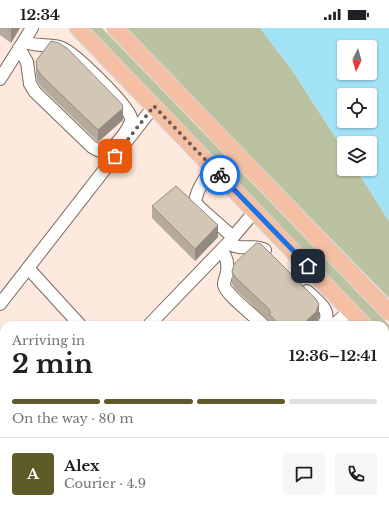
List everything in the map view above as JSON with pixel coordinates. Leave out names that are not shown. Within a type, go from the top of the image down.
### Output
[{"type":"main road","points":[[78,28],[360,321]]},
{"type":"main road","points":[[115,28],[389,312]]},
{"type":"street","points":[[0,79],[32,28]]},
{"type":"street","points":[[21,45],[62,47],[70,52],[101,81],[130,114],[132,120],[130,125],[113,147],[106,151],[99,151],[92,147],[35,92],[30,84],[27,62],[21,45]]},
{"type":"street","points":[[0,304],[154,106]]},
{"type":"street","points":[[213,168],[197,192],[195,200],[199,207],[227,243],[237,248],[260,248],[275,259]]},
{"type":"street","points":[[153,321],[227,243],[255,211]]},
{"type":"street","points":[[227,243],[225,255],[228,267],[224,286],[230,294],[259,321]]},
{"type":"street","points":[[28,268],[76,321]]},
{"type":"street","points":[[296,280],[322,306],[327,314],[325,321]]},
{"type":"street","points":[[338,321],[350,310]]},
{"type":"green space","points":[[89,28],[102,28],[385,321],[371,321]]},
{"type":"green space","points":[[125,28],[260,28],[292,70],[337,140],[337,176],[360,176],[389,221],[389,298]]},
{"type":"water","points":[[260,28],[389,28],[389,221],[360,176],[377,176],[377,136],[337,136],[337,140],[292,70]]},
{"type":"building","points":[[51,41],[59,43],[67,48],[122,104],[123,108],[98,130],[41,75],[37,69],[36,61]]},
{"type":"building","points":[[176,186],[218,225],[195,249],[152,206]]},
{"type":"building","points":[[256,243],[261,244],[316,299],[319,304],[316,312],[306,321],[276,321],[270,315],[268,308],[235,277],[232,272],[234,264]]},
{"type":"way so far","points":[[115,156],[154,106],[220,175]]},
{"type":"route","points":[[220,175],[308,266]]}]
